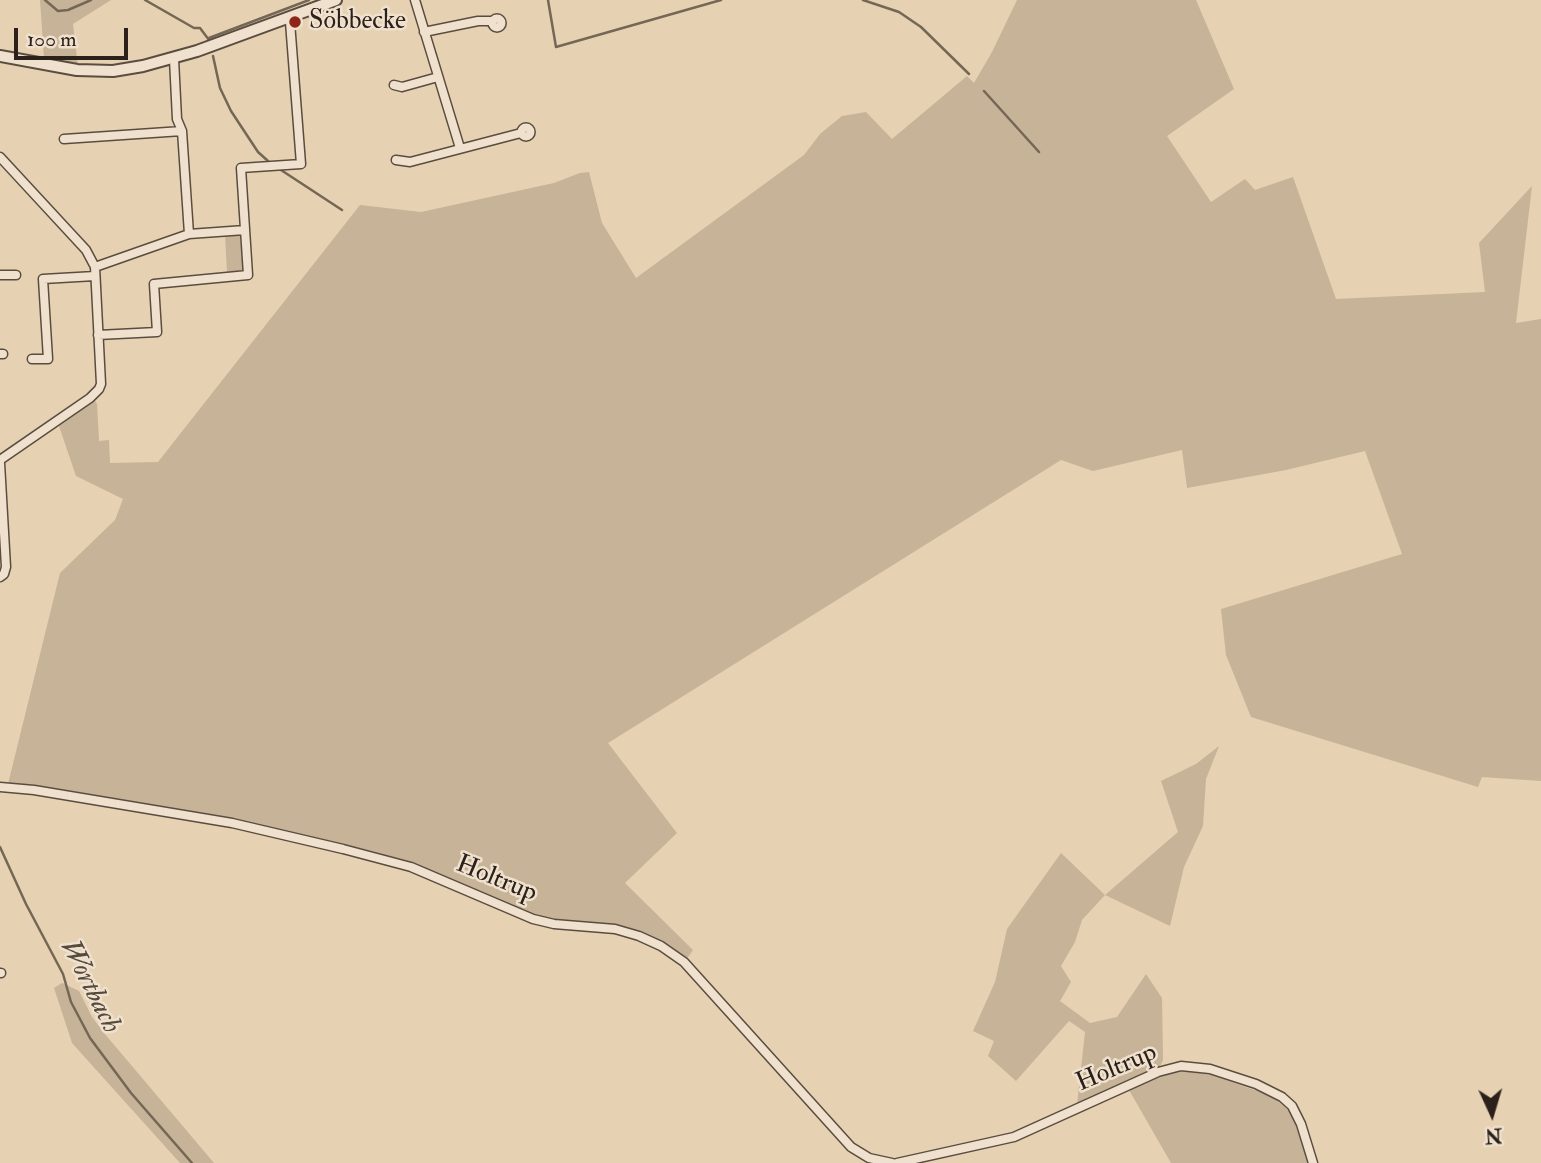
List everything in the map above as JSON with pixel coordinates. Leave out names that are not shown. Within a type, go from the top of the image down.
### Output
[{"type":"street","points":[[0,56],[93,71],[128,69],[174,59],[337,0]]},
{"type":"street","points":[[415,0],[460,148]]},
{"type":"street","points":[[98,335],[157,332],[154,284],[248,275],[241,168],[301,164],[288,17]]},
{"type":"street","points":[[424,32],[478,21],[492,22]]},
{"type":"street","points":[[174,59],[177,119],[182,131],[189,234]]},
{"type":"street","points":[[394,85],[402,87],[438,77]]},
{"type":"street","points":[[64,139],[182,131]]},
{"type":"street","points":[[396,160],[410,162],[522,133]]},
{"type":"street","points":[[0,157],[86,250],[95,272],[101,384],[99,389],[0,461],[2,544],[6,571],[0,577]]},
{"type":"street","points":[[32,359],[48,359],[43,279],[95,272],[189,234],[245,230]]},
{"type":"street","points":[[0,275],[16,275]]},
{"type":"street","name":"Holtrup","points":[[0,787],[34,790],[232,823],[371,855],[411,867],[533,919],[554,924],[615,929],[639,936],[661,946],[684,962],[851,1147],[869,1158],[892,1163]]},
{"type":"street","name":"Holtrup","points":[[897,1163],[1014,1137],[1158,1072],[1181,1066],[1210,1069],[1256,1084],[1282,1097],[1292,1106],[1301,1124],[1313,1163]]},
{"type":"shaded area","points":[[40,0],[111,0],[73,24],[78,66],[44,58]]},
{"type":"shaded area","points":[[1017,0],[1196,0],[1234,89],[1167,136],[1211,202],[1245,179],[1255,190],[1293,177],[1336,299],[1485,292],[1479,243],[1532,186],[1516,323],[1541,319],[1541,781],[1482,777],[1478,787],[1251,717],[1226,655],[1221,609],[1402,554],[1365,451],[1286,470],[1187,488],[1182,450],[1093,471],[1061,460],[608,743],[677,833],[625,883],[693,950],[686,960],[662,943],[615,925],[536,915],[413,864],[372,851],[233,819],[72,791],[8,784],[60,573],[115,520],[123,499],[76,476],[59,426],[95,401],[99,441],[109,440],[110,463],[158,462],[360,205],[421,212],[554,183],[589,172],[602,223],[636,278],[804,155],[820,134],[842,116],[866,112],[892,139],[967,76],[974,83]]},
{"type":"shaded area","points":[[240,234],[243,271],[227,272],[225,235]]},
{"type":"shaded area","points":[[1219,746],[1206,779],[1203,826],[1184,867],[1170,926],[1105,895],[1178,832],[1161,781],[1196,764]]},
{"type":"shaded area","points":[[1061,853],[1105,895],[1082,920],[1075,942],[1061,966],[1071,982],[1060,1001],[1090,1023],[1117,1017],[1146,974],[1162,998],[1163,1060],[1159,1068],[1077,1105],[1085,1032],[1069,1021],[1016,1081],[988,1056],[994,1041],[973,1031],[995,982],[1007,929]]},
{"type":"shaded area","points":[[62,983],[79,991],[92,1017],[104,1033],[214,1163],[180,1163],[72,1043],[54,988]]},
{"type":"shaded area","points":[[1187,1071],[1211,1075],[1278,1101],[1298,1125],[1310,1163],[1171,1163],[1129,1090],[1169,1073]]},
{"type":"waterway","points":[[45,0],[58,11],[68,10],[91,0]]},
{"type":"waterway","points":[[145,0],[194,28],[200,28],[209,40]]},
{"type":"waterway","points":[[209,38],[309,0]]},
{"type":"waterway","points":[[548,0],[556,47],[721,0]]},
{"type":"waterway","points":[[863,0],[899,12],[921,27],[969,74]]},
{"type":"waterway","points":[[213,56],[220,88],[231,111],[258,152],[268,161]]},
{"type":"waterway","points":[[984,91],[1039,152]]},
{"type":"waterway","points":[[281,170],[342,210]]},
{"type":"waterway","name":"Wortbach","points":[[0,847],[63,974],[71,1002],[90,1038],[131,1093],[192,1163]]},
{"type":"place","name":"Söbbecke","points":[[295,22]]}]
